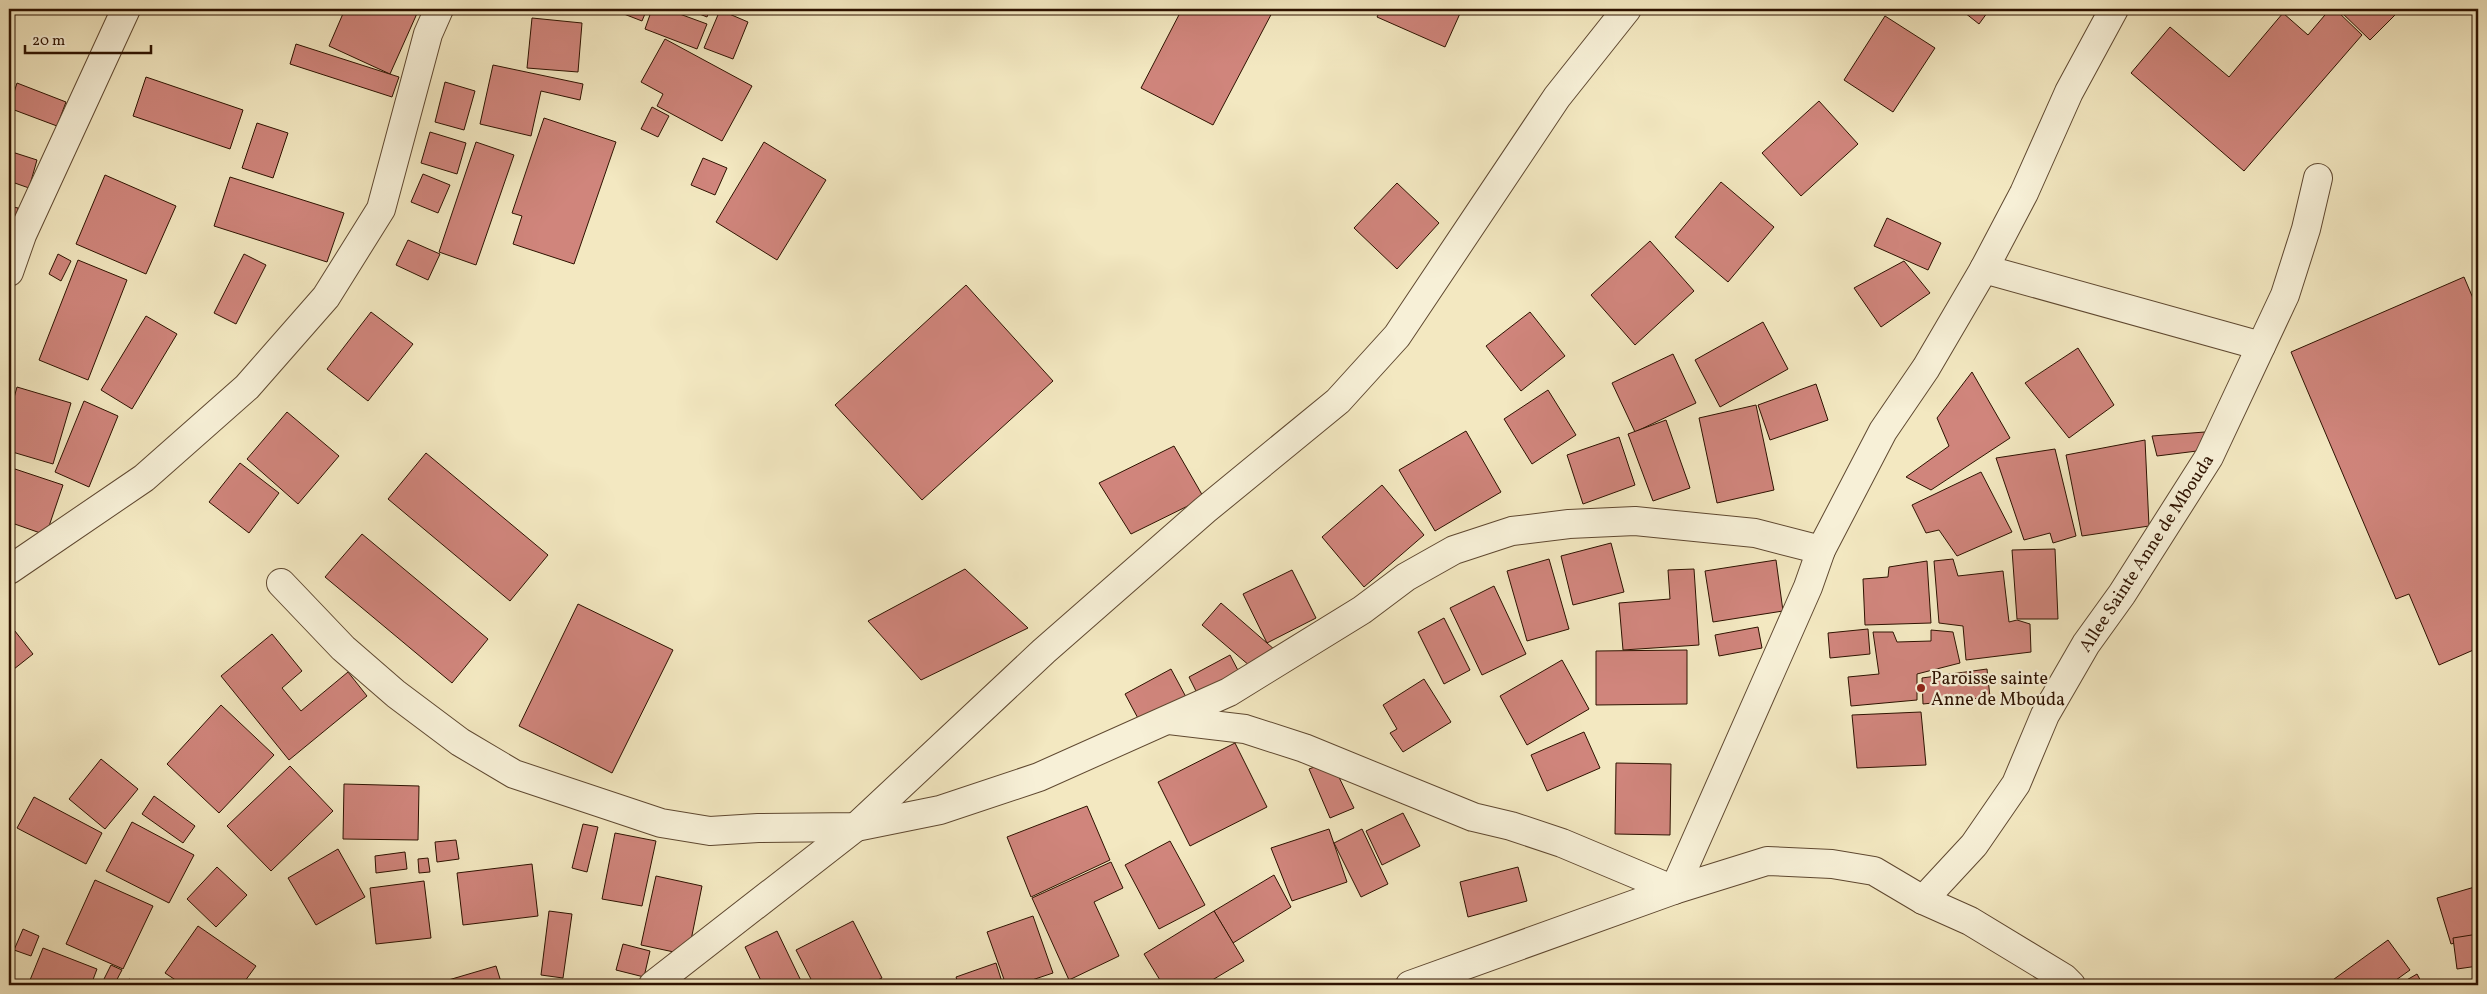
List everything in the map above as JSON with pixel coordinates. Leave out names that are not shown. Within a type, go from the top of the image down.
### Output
[{"type":"street","points":[[9,272],[22,235],[126,9]]},
{"type":"street","points":[[9,570],[144,478],[246,388],[326,296],[381,209],[425,43],[439,9]]},
{"type":"street","points":[[653,985],[856,827],[1044,651],[1205,510],[1338,401],[1397,336],[1558,97],[1627,9]]},
{"type":"street","points":[[1674,890],[1808,587],[1820,550],[1883,431],[1926,368],[1984,269],[2024,193],[2069,92],[2114,9]]},
{"type":"street","name":"Allee Sainte Anne de Mbouda","points":[[1923,900],[1974,844],[2016,784],[2045,715],[2086,644],[2122,594],[2209,457],[2244,388],[2260,346],[2286,295],[2306,229],[2318,178]]},
{"type":"street","points":[[1984,269],[2260,346]]},
{"type":"street","points":[[281,583],[343,648],[396,694],[460,742],[514,774],[661,823],[710,831],[758,828],[856,827],[940,810],[988,796],[1039,776],[1229,692],[1362,610],[1406,577],[1454,550],[1512,531],[1569,524],[1635,521],[1755,534],[1820,550]]},
{"type":"street","points":[[1168,720],[1245,729],[1304,748],[1472,817],[1510,826],[1562,843],[1674,890]]},
{"type":"street","points":[[1410,985],[1674,890],[1767,861],[1832,864],[1874,871],[1923,900],[1970,921],[2064,978],[2071,985]]},
{"type":"building","points":[[345,9],[419,9],[390,74],[329,46]]},
{"type":"building","points":[[611,9],[647,9],[642,21]]},
{"type":"building","points":[[652,9],[666,9],[707,24],[697,49],[645,29]]},
{"type":"building","points":[[687,9],[710,9],[707,17]]},
{"type":"building","points":[[1182,9],[1274,9],[1213,125],[1141,88]]},
{"type":"building","points":[[1381,9],[1462,9],[1445,47],[1377,17]]},
{"type":"building","points":[[1960,9],[1990,9],[1979,24]]},
{"type":"building","points":[[2330,9],[2335,9],[2362,35],[2244,171],[2131,73],[2170,27],[2229,77],[2283,13],[2308,35]]},
{"type":"building","points":[[2338,9],[2401,9],[2370,40]]},
{"type":"building","points":[[720,10],[748,22],[733,59],[704,48]]},
{"type":"building","points":[[1885,16],[1935,48],[1893,112],[1844,80]]},
{"type":"building","points":[[532,18],[582,23],[578,72],[527,68]]},
{"type":"building","points":[[665,39],[752,86],[722,141],[657,106],[663,94],[641,82]]},
{"type":"building","points":[[296,44],[399,77],[392,97],[290,64]]},
{"type":"building","points":[[493,65],[583,84],[580,100],[541,91],[531,136],[480,124]]},
{"type":"building","points":[[146,77],[243,110],[230,149],[133,116]]},
{"type":"building","points":[[445,82],[475,91],[464,130],[435,122]]},
{"type":"building","points":[[17,83],[66,102],[57,126],[9,108]]},
{"type":"building","points":[[1819,101],[1858,144],[1801,196],[1762,153]]},
{"type":"building","points":[[652,107],[669,116],[658,137],[641,129]]},
{"type":"building","points":[[544,118],[616,142],[574,264],[513,244],[522,216],[512,213]]},
{"type":"building","points":[[257,123],[288,133],[273,178],[242,168]]},
{"type":"building","points":[[430,132],[466,143],[457,174],[421,163]]},
{"type":"building","points":[[476,142],[514,155],[476,265],[439,252]]},
{"type":"building","points":[[764,142],[826,180],[777,260],[716,222]]},
{"type":"building","points":[[9,151],[37,160],[29,188],[9,181]]},
{"type":"building","points":[[703,158],[727,168],[715,195],[691,185]]},
{"type":"building","points":[[423,174],[450,185],[438,213],[411,202]]},
{"type":"building","points":[[105,175],[176,206],[146,274],[76,244]]},
{"type":"building","points":[[230,177],[344,213],[327,262],[214,226]]},
{"type":"building","points":[[1721,182],[1774,227],[1728,282],[1675,237]]},
{"type":"building","points":[[1397,183],[1439,223],[1397,269],[1354,228]]},
{"type":"building","points":[[9,206],[18,208],[9,249]]},
{"type":"building","points":[[1887,218],[1941,243],[1928,270],[1874,246]]},
{"type":"building","points":[[408,240],[440,254],[428,280],[396,265]]},
{"type":"building","points":[[1650,241],[1694,291],[1635,345],[1591,295]]},
{"type":"building","points":[[58,254],[71,261],[61,281],[49,274]]},
{"type":"building","points":[[244,254],[266,265],[236,324],[214,313]]},
{"type":"building","points":[[78,260],[127,280],[88,380],[39,360]]},
{"type":"building","points":[[1904,261],[1930,293],[1881,327],[1854,288]]},
{"type":"building","points":[[2464,277],[2478,310],[2478,648],[2439,665],[2409,594],[2396,599],[2291,352]]},
{"type":"building","points":[[966,285],[1053,381],[922,500],[835,405]]},
{"type":"building","points":[[371,312],[413,344],[368,401],[327,369]]},
{"type":"building","points":[[1530,312],[1565,356],[1521,391],[1486,346]]},
{"type":"building","points":[[146,316],[177,334],[132,409],[101,390]]},
{"type":"building","points":[[1763,322],[1788,369],[1720,407],[1695,360]]},
{"type":"building","points":[[2078,348],[2114,405],[2069,438],[2025,383]]},
{"type":"building","points":[[1673,354],[1696,403],[1635,432],[1612,383]]},
{"type":"building","points":[[1972,372],[2010,438],[1931,490],[1906,477],[1949,446],[1937,418]]},
{"type":"building","points":[[1816,384],[1828,420],[1770,440],[1758,405]]},
{"type":"building","points":[[17,387],[71,403],[53,464],[9,451],[9,416]]},
{"type":"building","points":[[1548,390],[1576,435],[1532,464],[1504,419]]},
{"type":"building","points":[[84,401],[118,416],[89,487],[55,472]]},
{"type":"building","points":[[1756,405],[1774,490],[1717,503],[1699,418]]},
{"type":"building","points":[[287,412],[339,456],[298,504],[247,459]]},
{"type":"building","points":[[1666,420],[1690,488],[1653,501],[1628,434]]},
{"type":"building","points":[[1466,431],[1501,492],[1435,531],[1399,470]]},
{"type":"building","points":[[2205,432],[2197,451],[2157,456],[2152,436]]},
{"type":"building","points":[[1619,437],[1635,485],[1583,504],[1567,455]]},
{"type":"building","points":[[2145,440],[2149,526],[2082,536],[2066,455]]},
{"type":"building","points":[[1174,446],[1204,498],[1131,534],[1099,483]]},
{"type":"building","points":[[2055,449],[2076,536],[2053,543],[2050,533],[2024,540],[1996,458]]},
{"type":"building","points":[[426,453],[548,555],[510,601],[388,499]]},
{"type":"building","points":[[240,463],[279,493],[249,533],[209,502]]},
{"type":"building","points":[[9,467],[63,485],[46,535],[9,522]]},
{"type":"building","points":[[1981,472],[2012,532],[1957,556],[1939,530],[1926,533],[1912,505]]},
{"type":"building","points":[[1382,485],[1424,535],[1364,587],[1322,537]]},
{"type":"building","points":[[362,534],[488,639],[452,683],[325,577]]},
{"type":"building","points":[[1611,543],[1624,592],[1573,605],[1561,556]]},
{"type":"building","points":[[2055,549],[2058,619],[2017,619],[2012,550]]},
{"type":"building","points":[[1549,559],[1569,629],[1527,641],[1507,571]]},
{"type":"building","points":[[1953,559],[1958,576],[2003,571],[2009,622],[2017,620],[2030,624],[2031,652],[1966,660],[1963,626],[1939,623],[1934,561]]},
{"type":"building","points":[[1776,560],[1783,611],[1713,622],[1705,571]]},
{"type":"building","points":[[1927,561],[1931,623],[1865,625],[1863,579],[1888,577],[1889,567]]},
{"type":"building","points":[[965,569],[1028,628],[921,680],[868,621]]},
{"type":"building","points":[[1694,569],[1699,645],[1623,650],[1619,603],[1670,599],[1668,570]]},
{"type":"building","points":[[1292,570],[1316,618],[1267,643],[1243,594]]},
{"type":"building","points":[[1494,586],[1526,654],[1482,675],[1450,608]]},
{"type":"building","points":[[1221,603],[1275,650],[1257,672],[1202,625]]},
{"type":"building","points":[[578,604],[673,650],[612,773],[519,726]]},
{"type":"building","points":[[1444,618],[1470,670],[1444,684],[1418,632]]},
{"type":"building","points":[[11,626],[33,654],[9,673],[9,627]]},
{"type":"building","points":[[1758,627],[1762,648],[1719,656],[1715,635]]},
{"type":"building","points":[[1868,629],[1870,654],[1830,658],[1828,633]]},
{"type":"building","points":[[1931,630],[1953,632],[1960,663],[1917,674],[1917,700],[1851,706],[1848,677],[1879,674],[1873,632],[1893,632],[1897,642],[1931,641]]},
{"type":"building","points":[[272,634],[302,671],[282,688],[301,711],[348,672],[367,696],[289,760],[221,676]]},
{"type":"building","points":[[1687,650],[1687,704],[1596,705],[1596,651]]},
{"type":"building","points":[[1230,655],[1242,678],[1201,701],[1189,677]]},
{"type":"building","points":[[1562,660],[1589,709],[1527,745],[1500,696]]},
{"type":"building","points":[[1171,669],[1186,697],[1140,722],[1125,694]]},
{"type":"building","points":[[1987,669],[1990,697],[1923,704],[1922,678]]},
{"type":"building","points":[[1424,679],[1451,722],[1403,752],[1390,733],[1397,729],[1383,705]]},
{"type":"building","points":[[221,705],[274,755],[219,813],[167,764]]},
{"type":"building","points":[[1921,712],[1926,765],[1857,768],[1852,715]]},
{"type":"building","points":[[1584,732],[1600,768],[1547,791],[1531,755]]},
{"type":"building","points":[[1235,743],[1267,807],[1190,846],[1158,782]]},
{"type":"building","points":[[101,759],[138,789],[105,829],[69,799]]},
{"type":"building","points":[[1331,761],[1354,808],[1330,818],[1309,769]]},
{"type":"building","points":[[1616,763],[1671,764],[1670,835],[1615,834]]},
{"type":"building","points":[[290,766],[333,811],[271,871],[227,826]]},
{"type":"building","points":[[344,784],[419,786],[418,840],[343,839]]},
{"type":"building","points":[[154,796],[195,826],[183,843],[142,814]]},
{"type":"building","points":[[34,797],[102,833],[86,864],[17,828]]},
{"type":"building","points":[[1087,806],[1110,860],[1031,897],[1007,837]]},
{"type":"building","points":[[1403,813],[1420,846],[1382,865],[1366,831]]},
{"type":"building","points":[[132,822],[194,855],[169,903],[106,871]]},
{"type":"building","points":[[583,824],[598,827],[587,872],[572,868]]},
{"type":"building","points":[[1329,829],[1347,882],[1292,901],[1271,848]]},
{"type":"building","points":[[1362,829],[1388,884],[1361,897],[1334,843]]},
{"type":"building","points":[[615,833],[656,841],[642,906],[602,899]]},
{"type":"building","points":[[456,840],[459,859],[437,862],[435,842]]},
{"type":"building","points":[[1170,841],[1205,905],[1159,929],[1125,865]]},
{"type":"building","points":[[338,849],[365,897],[316,925],[288,878]]},
{"type":"building","points":[[405,852],[407,869],[376,873],[375,856]]},
{"type":"building","points":[[428,858],[430,872],[419,873],[418,859]]},
{"type":"building","points":[[1111,862],[1123,888],[1094,902],[1119,956],[1069,980],[1032,898]]},
{"type":"building","points":[[532,864],[538,916],[463,925],[457,873]]},
{"type":"building","points":[[217,867],[247,895],[216,927],[187,899]]},
{"type":"building","points":[[1518,867],[1527,901],[1468,917],[1460,882]]},
{"type":"building","points":[[1274,875],[1291,907],[1233,943],[1214,911]]},
{"type":"building","points":[[656,876],[702,886],[688,955],[641,945]]},
{"type":"building","points":[[95,880],[153,906],[123,969],[66,944]]},
{"type":"building","points":[[424,881],[431,938],[376,944],[370,888]]},
{"type":"building","points":[[2478,886],[2478,936],[2451,944],[2437,898]]},
{"type":"building","points":[[549,911],[572,914],[563,978],[541,975]]},
{"type":"building","points":[[1214,911],[1244,961],[1204,985],[1163,985],[1144,954]]},
{"type":"building","points":[[1033,916],[1053,973],[1017,985],[1006,985],[987,932]]},
{"type":"building","points":[[853,921],[882,978],[867,985],[814,985],[796,950]]},
{"type":"building","points":[[198,926],[256,966],[242,985],[183,985],[165,973]]},
{"type":"building","points":[[23,929],[39,936],[31,956],[14,950]]},
{"type":"building","points":[[777,931],[803,985],[763,985],[745,947]]},
{"type":"building","points":[[2478,934],[2478,966],[2457,969],[2453,938]]},
{"type":"building","points":[[2388,940],[2410,970],[2389,985],[2332,985],[2330,982]]},
{"type":"building","points":[[623,944],[650,951],[644,977],[616,970]]},
{"type":"building","points":[[43,948],[97,969],[91,985],[28,985]]},
{"type":"building","points":[[996,963],[1003,985],[959,985],[956,977]]},
{"type":"building","points":[[111,965],[122,970],[114,985],[101,985]]},
{"type":"building","points":[[496,966],[502,985],[446,985],[445,981]]},
{"type":"building","points":[[2417,974],[2423,985],[2398,985]]},
{"type":"building","points":[[129,979],[142,985],[126,985]]},
{"type":"building","points":[[421,980],[423,985],[409,985]]},
{"type":"building","points":[[742,980],[745,985],[732,985]]},
{"type":"place","name":"Paroisse sainte Anne de Mbouda","points":[[1921,688]]}]
